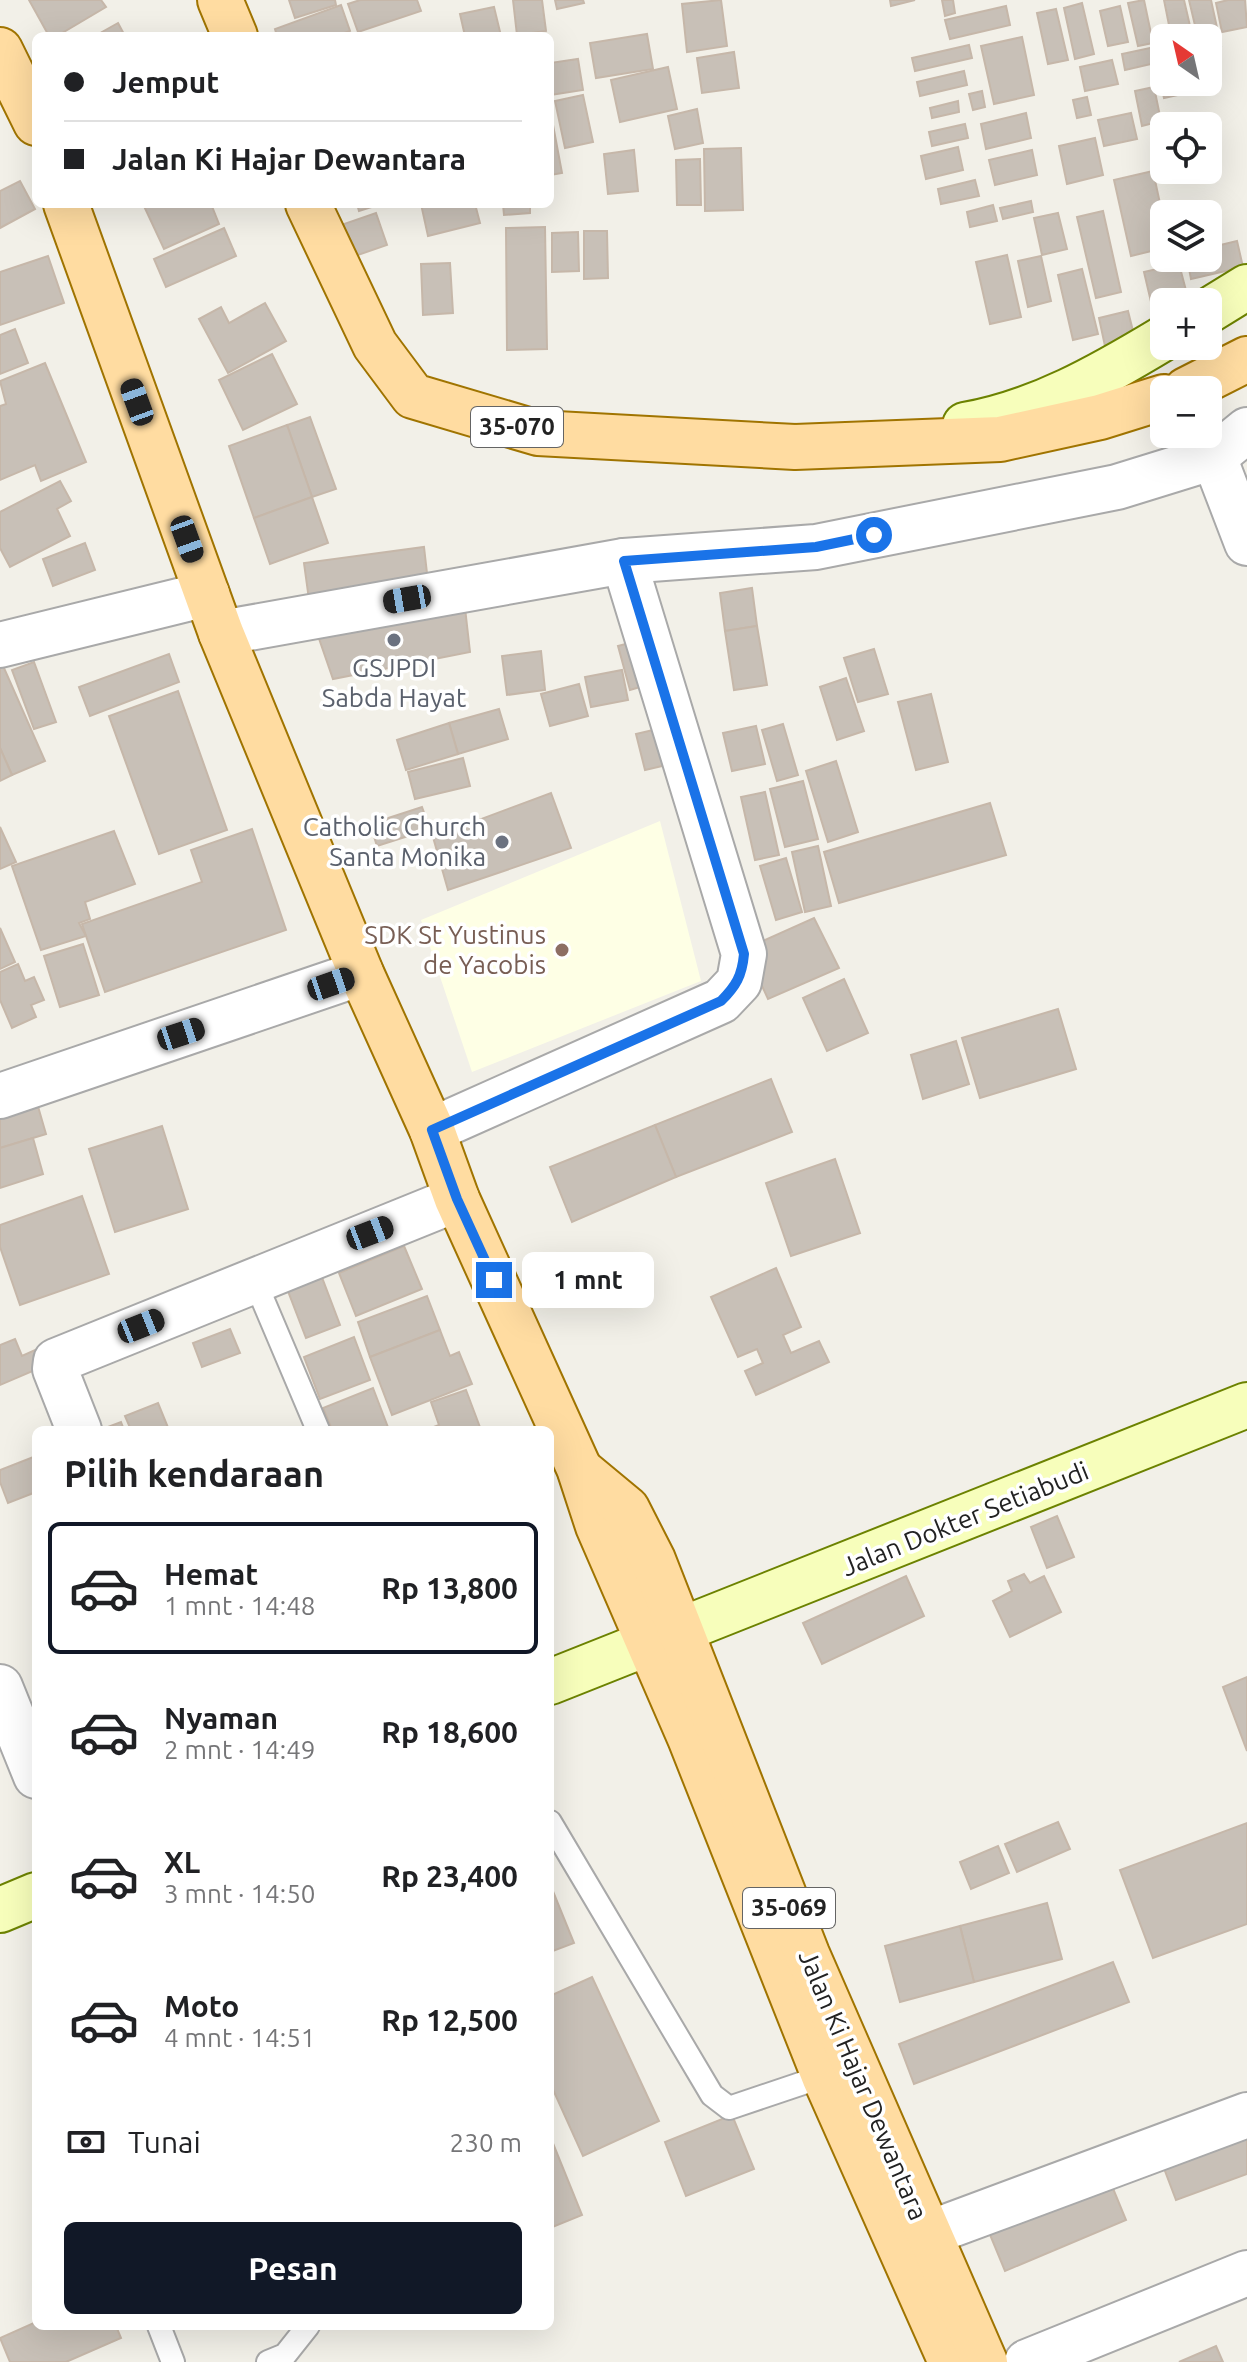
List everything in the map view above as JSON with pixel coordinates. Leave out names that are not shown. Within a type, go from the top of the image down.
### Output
[{"type":"main road","points":[[220,0],[233,32]]},
{"type":"main road","points":[[0,50],[32,115]]},
{"type":"main road","name":"Jalan Ki Hajar Dewantara","points":[[67,208],[214,614],[361,973],[432,1130],[457,1199],[579,1468],[627,1509],[653,1560],[664,1637],[690,1738],[824,2076],[951,2362]]},
{"type":"main road","name":"35-070","points":[[310,208],[375,345],[413,396],[538,433],[795,447],[1000,439],[1100,417],[1150,401]]},
{"type":"main road","points":[[1222,302],[1247,287]]},
{"type":"main road","points":[[844,446],[1011,416],[1077,388],[1150,346]]},
{"type":"main road","points":[[1214,376],[1247,359]]},
{"type":"main road","name":"Jalan Dokter Setiabudi","points":[[554,1680],[1247,1405]]},
{"type":"main road","name":"Jalan Ki Hajar Dewantara","points":[[664,1637],[807,1954],[985,2362]]},
{"type":"main road","points":[[0,1910],[32,1897]]},
{"type":"street","points":[[0,645],[624,561],[816,547],[1117,487],[1214,457],[1247,430]]},
{"type":"street","points":[[1214,457],[1247,543]]},
{"type":"street","points":[[432,1130],[721,1001],[739,982],[744,954],[624,561]]},
{"type":"street","points":[[0,1096],[361,973]]},
{"type":"street","points":[[78,1426],[55,1361],[457,1199]]},
{"type":"street","points":[[0,1687],[32,1766]]},
{"type":"street","points":[[927,2234],[1247,2115]]},
{"type":"street","points":[[1027,2362],[1247,2273]]},
{"type":"lane","points":[[254,1279],[316,1426]]},
{"type":"lane","points":[[554,1829],[712,2095],[729,2108],[824,2076]]},
{"type":"lane","points":[[161,2330],[173,2362]]},
{"type":"lane","points":[[268,2362],[285,2355],[305,2330]]},
{"type":"shaded area","name":"SDK St Yustinus de Yacobis","points":[[660,821],[701,981],[472,1072],[421,920]]},
{"type":"building","points":[[29,0],[101,0],[106,7],[64,32],[47,32]]},
{"type":"building","points":[[289,0],[335,0],[336,5],[295,18]]},
{"type":"building","points":[[360,0],[417,0],[421,11],[358,32],[348,4]]},
{"type":"building","points":[[513,0],[542,0],[546,31],[517,32]]},
{"type":"building","points":[[555,0],[583,0],[584,3],[557,9]]},
{"type":"building","points":[[721,0],[727,46],[687,52],[682,4]]},
{"type":"building","points":[[890,0],[915,0],[891,6]]},
{"type":"building","points":[[942,0],[953,0],[955,13],[945,16]]},
{"type":"building","points":[[1144,0],[1150,44],[1138,46],[1128,3]]},
{"type":"building","points":[[1164,0],[1184,0],[1190,24],[1169,24]]},
{"type":"building","points":[[1189,0],[1211,0],[1216,24],[1195,24]]},
{"type":"building","points":[[1245,0],[1247,27],[1222,32],[1216,3]]},
{"type":"building","points":[[1082,3],[1094,54],[1075,59],[1064,8]]},
{"type":"building","points":[[341,5],[350,31],[276,32],[275,29]]},
{"type":"building","points":[[1006,6],[1010,25],[950,39],[945,20]]},
{"type":"building","points":[[1120,6],[1128,42],[1108,46],[1100,11]]},
{"type":"building","points":[[494,7],[500,32],[464,32],[460,14]]},
{"type":"building","points":[[1056,9],[1068,60],[1048,64],[1037,13]]},
{"type":"building","points":[[118,23],[123,32],[102,32]]},
{"type":"building","points":[[647,34],[653,69],[596,78],[590,43]]},
{"type":"building","points":[[1022,37],[1034,95],[994,104],[981,46]]},
{"type":"building","points":[[969,45],[972,58],[915,71],[912,58]]},
{"type":"building","points":[[1150,48],[1150,64],[1125,70],[1122,54]]},
{"type":"building","points":[[734,52],[739,88],[702,93],[697,58]]},
{"type":"building","points":[[578,59],[583,90],[554,94],[554,62]]},
{"type":"building","points":[[1112,60],[1118,84],[1085,91],[1080,67]]},
{"type":"building","points":[[668,67],[677,109],[620,122],[611,80]]},
{"type":"building","points":[[964,71],[967,85],[920,96],[917,82]]},
{"type":"building","points":[[1150,88],[1150,96],[1156,96],[1159,112],[1150,112],[1150,124],[1142,126],[1135,91]]},
{"type":"building","points":[[982,91],[985,107],[973,110],[969,94]]},
{"type":"building","points":[[583,95],[593,142],[565,148],[555,101]]},
{"type":"building","points":[[1087,97],[1091,115],[1077,118],[1073,100]]},
{"type":"building","points":[[958,101],[959,112],[932,118],[930,108]]},
{"type":"building","points":[[697,109],[703,143],[675,149],[668,116]]},
{"type":"building","points":[[1026,113],[1031,138],[986,149],[981,124]]},
{"type":"building","points":[[1131,113],[1137,139],[1104,146],[1098,120]]},
{"type":"building","points":[[965,124],[968,138],[932,146],[929,132]]},
{"type":"building","points":[[554,130],[562,173],[554,174]]},
{"type":"building","points":[[1095,138],[1103,175],[1067,184],[1059,146]]},
{"type":"building","points":[[958,147],[963,170],[926,179],[921,156]]},
{"type":"building","points":[[741,148],[743,210],[705,211],[704,149]]},
{"type":"building","points":[[634,150],[638,191],[608,194],[604,154]]},
{"type":"building","points":[[1032,150],[1037,175],[995,185],[989,160]]},
{"type":"building","points":[[700,159],[701,205],[677,205],[676,160]]},
{"type":"building","points":[[1150,172],[1150,184],[1156,184],[1159,200],[1150,200],[1150,251],[1131,256],[1114,180]]},
{"type":"building","points":[[975,180],[979,196],[941,204],[938,189]]},
{"type":"building","points":[[20,181],[35,209],[0,228],[0,191]]},
{"type":"building","points":[[1031,201],[1033,212],[1003,219],[1000,208]]},
{"type":"building","points":[[993,205],[997,221],[970,227],[967,212]]},
{"type":"building","points":[[145,208],[213,208],[219,224],[164,249]]},
{"type":"building","points":[[422,208],[476,208],[480,223],[428,236]]},
{"type":"building","points":[[503,208],[530,208],[530,213],[504,215]]},
{"type":"building","points":[[1103,211],[1121,292],[1096,298],[1077,217]]},
{"type":"building","points":[[376,213],[387,245],[352,257],[341,225]]},
{"type":"building","points":[[1058,213],[1067,249],[1042,255],[1034,218]]},
{"type":"building","points":[[545,227],[547,349],[507,350],[506,228]]},
{"type":"building","points":[[224,228],[236,256],[166,287],[154,259]]},
{"type":"building","points":[[584,231],[607,231],[608,278],[584,279]]},
{"type":"building","points":[[578,232],[579,271],[552,272],[552,233]]},
{"type":"building","points":[[1237,241],[1243,267],[1222,272],[1222,245]]},
{"type":"building","points":[[1007,255],[1021,317],[990,324],[976,262]]},
{"type":"building","points":[[48,256],[64,303],[0,325],[0,272]]},
{"type":"building","points":[[1041,256],[1051,301],[1028,307],[1018,261]]},
{"type":"building","points":[[450,263],[453,313],[423,315],[421,264]]},
{"type":"building","points":[[1082,269],[1098,334],[1073,340],[1058,275]]},
{"type":"building","points":[[1144,272],[1181,272],[1185,288],[1150,288],[1150,298]]},
{"type":"building","points":[[1190,272],[1221,272],[1191,279]]},
{"type":"building","points":[[265,303],[286,341],[228,373],[199,319],[221,307],[229,323]]},
{"type":"building","points":[[1128,311],[1135,339],[1105,346],[1099,318]]},
{"type":"building","points":[[15,329],[28,363],[0,374],[0,335]]},
{"type":"building","points":[[272,354],[297,404],[243,430],[219,380]]},
{"type":"building","points":[[45,363],[86,462],[41,481],[35,465],[0,480],[0,406],[6,404],[0,381]]},
{"type":"building","points":[[310,417],[336,489],[312,497],[287,425]]},
{"type":"building","points":[[287,425],[312,497],[254,518],[229,446]]},
{"type":"building","points":[[60,481],[71,501],[57,509],[70,536],[10,567],[0,548],[0,512]]},
{"type":"building","points":[[312,497],[328,543],[270,564],[254,518]]},
{"type":"building","points":[[85,543],[95,570],[53,586],[43,559]]},
{"type":"building","points":[[424,547],[429,591],[310,607],[304,563]]},
{"type":"building","points":[[752,588],[757,626],[725,631],[720,593]]},
{"type":"building","name":"GSJPDI Sabda Hayat","points":[[464,599],[470,652],[333,679],[315,627]]},
{"type":"building","points":[[757,626],[767,685],[734,690],[725,631]]},
{"type":"building","points":[[645,639],[657,682],[630,690],[618,646]]},
{"type":"building","points":[[874,649],[888,694],[858,702],[844,658]]},
{"type":"building","points":[[541,651],[545,690],[507,695],[502,656]]},
{"type":"building","points":[[169,654],[179,682],[90,716],[79,687]]},
{"type":"building","points":[[0,659],[45,761],[12,775],[0,748]]},
{"type":"building","points":[[34,662],[56,722],[34,729],[12,670]]},
{"type":"building","points":[[622,670],[628,700],[591,707],[585,677]]},
{"type":"building","points":[[846,678],[864,731],[837,740],[820,687]]},
{"type":"building","points":[[579,684],[588,716],[550,726],[541,694]]},
{"type":"building","points":[[178,691],[227,830],[159,854],[109,716]]},
{"type":"building","points":[[931,694],[948,762],[916,770],[898,702]]},
{"type":"building","points":[[499,709],[508,739],[458,754],[449,723]]},
{"type":"building","points":[[449,723],[458,754],[406,770],[397,740]]},
{"type":"building","points":[[783,724],[798,775],[777,781],[762,730]]},
{"type":"building","points":[[756,726],[765,764],[732,771],[723,733]]},
{"type":"building","points":[[666,727],[675,763],[645,770],[636,734]]},
{"type":"building","points":[[0,748],[12,775],[0,781]]},
{"type":"building","points":[[463,758],[470,786],[415,799],[408,772]]},
{"type":"building","points":[[836,761],[858,832],[828,842],[806,771]]},
{"type":"building","points":[[803,781],[818,839],[785,847],[770,789]]},
{"type":"building","points":[[765,792],[779,855],[755,860],[741,797]]},
{"type":"building","name":"Catholic Church Santa Monika","points":[[551,793],[571,848],[448,890],[433,837]]},
{"type":"building","points":[[990,803],[1006,855],[839,903],[824,852]]},
{"type":"building","points":[[422,807],[430,829],[377,846],[370,824]]},
{"type":"building","points":[[0,827],[16,862],[0,869]]},
{"type":"building","points":[[252,829],[286,930],[105,992],[82,924],[202,882],[191,850]]},
{"type":"building","points":[[114,831],[135,884],[85,902],[90,919],[79,923],[86,936],[41,950],[12,866]]},
{"type":"building","points":[[818,846],[831,906],[805,912],[792,852]]},
{"type":"building","points":[[786,858],[802,912],[776,920],[760,866]]},
{"type":"building","points":[[814,918],[839,968],[768,999],[745,949]]},
{"type":"building","points":[[0,928],[15,962],[0,969]]},
{"type":"building","points":[[83,944],[99,995],[60,1007],[44,956]]},
{"type":"building","points":[[18,964],[25,981],[34,977],[44,1000],[31,1005],[36,1017],[12,1028],[0,1000],[0,972]]},
{"type":"building","points":[[844,979],[868,1033],[827,1051],[803,998]]},
{"type":"building","points":[[1058,1009],[1076,1069],[980,1098],[962,1038]]},
{"type":"building","points":[[956,1041],[969,1084],[923,1099],[911,1055]]},
{"type":"building","points":[[771,1079],[792,1132],[676,1177],[655,1125]]},
{"type":"building","points":[[37,1103],[46,1134],[0,1148],[0,1115]]},
{"type":"building","points":[[655,1125],[676,1177],[572,1222],[550,1167]]},
{"type":"building","points":[[162,1126],[188,1209],[115,1232],[89,1149]]},
{"type":"building","points":[[33,1138],[43,1174],[0,1188],[0,1148]]},
{"type":"building","points":[[835,1159],[860,1233],[791,1256],[766,1183]]},
{"type":"building","points":[[82,1196],[109,1274],[20,1305],[0,1247],[0,1225]]},
{"type":"building","points":[[404,1246],[422,1289],[356,1316],[339,1273]]},
{"type":"building","points":[[315,1259],[340,1325],[306,1338],[281,1273]]},
{"type":"building","points":[[776,1268],[801,1327],[783,1335],[791,1353],[819,1341],[829,1362],[756,1395],[745,1371],[763,1363],[757,1349],[738,1357],[711,1297]]},
{"type":"building","points":[[427,1296],[440,1330],[370,1357],[358,1322]]},
{"type":"building","points":[[230,1329],[240,1353],[202,1367],[193,1343]]},
{"type":"building","points":[[440,1330],[450,1356],[459,1352],[472,1384],[392,1415],[370,1357]]},
{"type":"building","points":[[354,1337],[370,1380],[320,1399],[304,1357]]},
{"type":"building","points":[[15,1339],[22,1356],[35,1350],[42,1367],[0,1385],[0,1345]]},
{"type":"building","points":[[373,1388],[387,1426],[330,1426],[323,1408]]},
{"type":"building","points":[[466,1390],[480,1426],[436,1426],[439,1425],[431,1402]]},
{"type":"building","points":[[158,1403],[167,1426],[129,1426],[125,1416]]},
{"type":"building","points":[[32,1458],[32,1494],[8,1503],[0,1482],[0,1470]]},
{"type":"building","points":[[1057,1516],[1074,1557],[1047,1568],[1031,1527]]},
{"type":"building","points":[[1024,1574],[1030,1583],[1044,1576],[1061,1612],[1010,1637],[993,1601],[1012,1591],[1008,1581]]},
{"type":"building","points":[[906,1576],[924,1616],[822,1664],[803,1623]]},
{"type":"building","points":[[1247,1677],[1247,1751],[1223,1687]]},
{"type":"building","points":[[1058,1822],[1070,1849],[1017,1872],[1005,1844]]},
{"type":"building","points":[[1247,1823],[1247,1924],[1153,1958],[1120,1870]]},
{"type":"building","points":[[998,1846],[1009,1873],[971,1889],[960,1862]]},
{"type":"building","points":[[554,1894],[574,1943],[554,1950]]},
{"type":"building","points":[[1047,1903],[1062,1959],[974,1982],[960,1926]]},
{"type":"building","points":[[960,1926],[974,1982],[900,2002],[885,1946]]},
{"type":"building","points":[[1113,1962],[1129,2002],[914,2084],[899,2044]]},
{"type":"building","points":[[592,1977],[659,2121],[583,2156],[554,2092],[554,1994]]},
{"type":"building","points":[[732,2115],[754,2169],[686,2196],[665,2142]]},
{"type":"building","points":[[1247,2132],[1247,2174],[1176,2200],[1162,2163]]},
{"type":"building","points":[[554,2146],[582,2215],[554,2226]]},
{"type":"building","points":[[1107,2174],[1126,2220],[1005,2271],[986,2225]]},
{"type":"building","points":[[32,2324],[32,2330],[118,2330],[121,2338],[66,2362],[10,2362],[0,2338]]},
{"type":"building","points":[[1216,2346],[1223,2362],[1179,2362]]},
{"type":"place","name":"GSJPDI Sabda Hayat","points":[[394,640]]},
{"type":"place","name":"Catholic Church Santa Monika","points":[[502,842]]},
{"type":"place","name":"SDK St Yustinus de Yacobis","points":[[562,950]]},
{"type":"route","points":[[494,1280],[457,1199],[432,1130],[721,1001],[739,982],[743,969],[744,954],[720,887],[624,561],[816,547],[874,535]]}]
